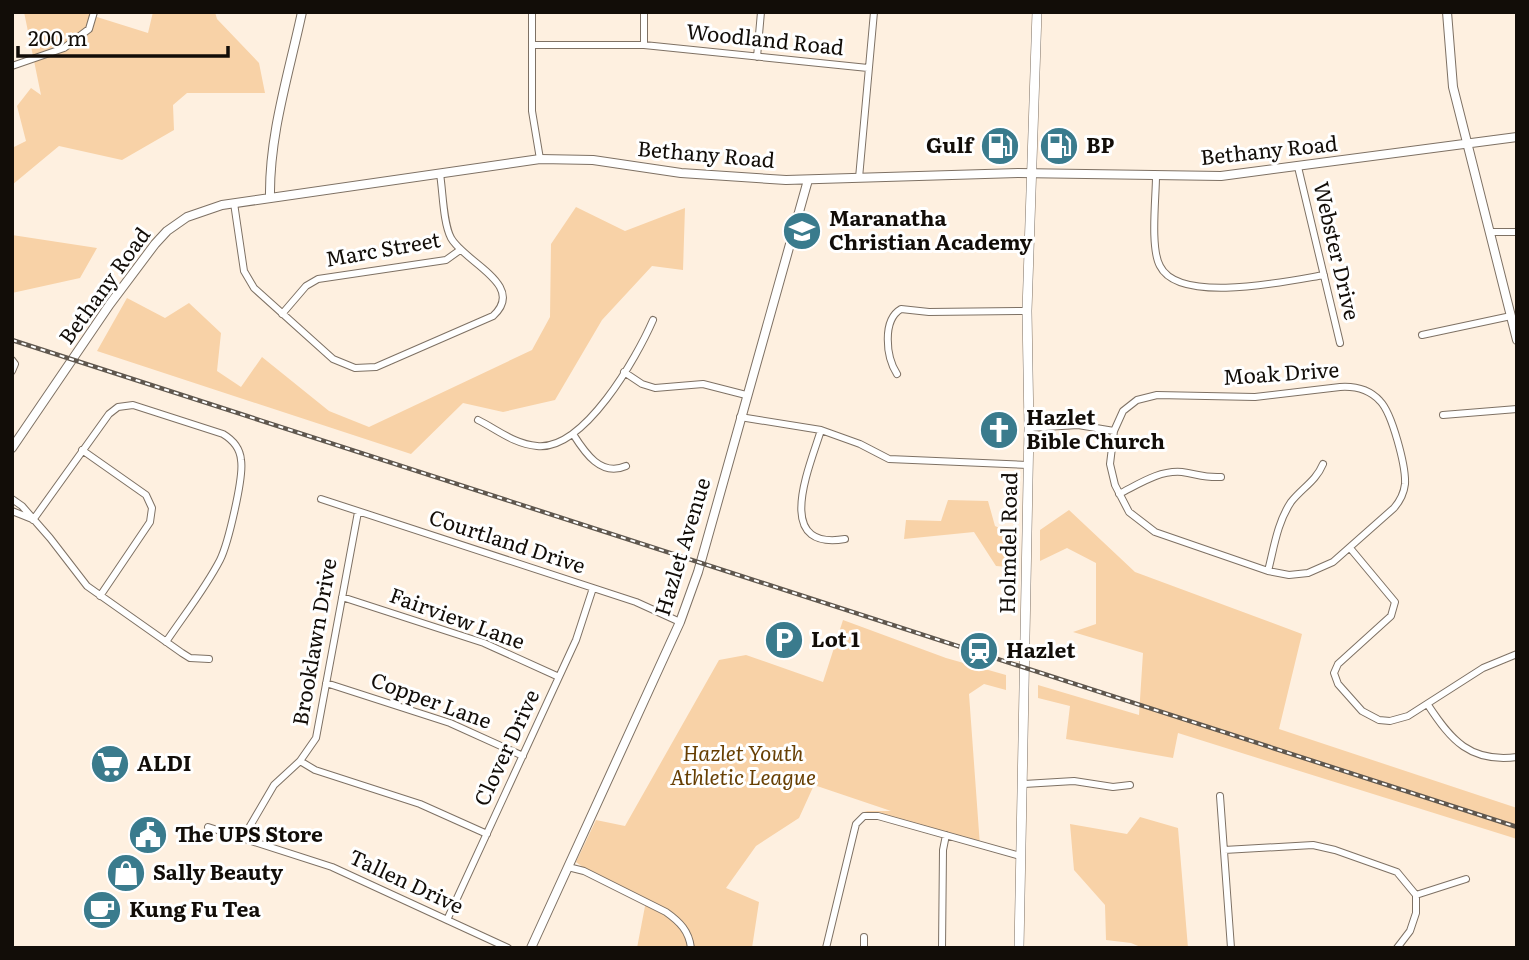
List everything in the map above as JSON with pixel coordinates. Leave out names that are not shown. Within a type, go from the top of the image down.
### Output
[{"type":"main road","name":"Holmdel Road","points":[[1019,948],[1029,428],[1027,311],[1037,12]]},
{"type":"street","points":[[12,66],[64,48],[89,29],[94,12]]},
{"type":"street","points":[[270,197],[270,171],[276,131],[302,12]]},
{"type":"street","points":[[532,12],[532,111],[540,159]]},
{"type":"street","points":[[644,12],[644,45]]},
{"type":"street","points":[[757,57],[761,12]]},
{"type":"street","points":[[859,178],[874,12]]},
{"type":"street","points":[[1447,12],[1453,86],[1516,333]]},
{"type":"street","name":"Woodland Road","points":[[532,46],[644,45],[868,68]]},
{"type":"street","name":"Bethany Road","points":[[12,448],[110,304],[155,244],[176,224],[197,212],[234,203],[540,159],[593,160],[735,178],[808,180],[1030,174],[1221,176],[1517,136]]},
{"type":"street","name":"Webster Drive","points":[[1298,167],[1340,343]]},
{"type":"street","points":[[234,203],[244,271],[254,288],[338,362],[364,368],[381,365],[499,311],[503,299],[498,282],[460,250],[449,231],[440,174]]},
{"type":"street","points":[[1156,176],[1156,256],[1165,273],[1176,282],[1224,288],[1324,275]]},
{"type":"street","name":"Hazlet Avenue","points":[[531,948],[680,622],[698,572],[808,180]]},
{"type":"street","points":[[1490,232],[1517,232]]},
{"type":"street","name":"Marc Street","points":[[282,314],[306,286],[318,279],[446,260],[460,250]]},
{"type":"street","points":[[897,373],[890,358],[890,323],[893,315],[901,309],[929,312],[1027,311]]},
{"type":"street","points":[[1422,335],[1511,316]]},
{"type":"street","points":[[478,420],[507,438],[534,446],[555,444],[573,434],[599,407],[624,372],[653,320]]},
{"type":"street","points":[[12,360],[15,364],[12,371]]},
{"type":"street","points":[[624,372],[642,384],[656,388],[703,384],[746,395]]},
{"type":"street","name":"Moak Drive","points":[[1349,386],[1367,391],[1381,402],[1390,416],[1405,483],[1397,506],[1350,548],[1326,567],[1289,575],[1268,571],[1155,532],[1129,512],[1112,477],[1110,464],[1114,430],[1128,406],[1150,396],[1255,397],[1349,386]]},
{"type":"street","points":[[33,520],[108,414],[126,405],[223,434],[237,446],[242,466],[223,552],[213,572],[166,642]]},
{"type":"street","points":[[1443,415],[1517,409]]},
{"type":"street","points":[[740,416],[821,430],[860,444],[889,459],[1028,465]]},
{"type":"street","points":[[1029,428],[1078,425],[1114,430]]},
{"type":"street","points":[[821,430],[801,502],[801,520],[818,539],[845,539]]},
{"type":"street","points":[[12,433],[23,433]]},
{"type":"street","points":[[573,434],[586,453],[598,464],[611,469],[626,466]]},
{"type":"street","points":[[82,450],[144,493],[152,508],[150,522],[100,596]]},
{"type":"street","points":[[1268,571],[1283,515],[1296,496],[1318,475],[1323,464]]},
{"type":"street","points":[[1119,494],[1161,474],[1185,472],[1205,478],[1221,477]]},
{"type":"street","points":[[12,499],[22,506],[50,538],[82,581],[100,596],[190,658],[209,659]]},
{"type":"street","name":"Courtland Drive","points":[[321,499],[636,602],[680,622]]},
{"type":"street","points":[[12,511],[33,520]]},
{"type":"street","name":"Brooklawn Drive","points":[[243,838],[274,785],[300,761],[316,738],[358,512]]},
{"type":"street","points":[[1350,548],[1393,597],[1395,606],[1391,616],[1338,664],[1334,673],[1336,681],[1363,712],[1380,720],[1405,718],[1483,668],[1517,654]]},
{"type":"street","name":"Clover Drive","points":[[447,920],[576,640],[593,588]]},
{"type":"street","name":"Fairview Lane","points":[[342,597],[484,643],[559,677]]},
{"type":"street","name":"Copper Lane","points":[[326,683],[450,723],[523,756]]},
{"type":"street","points":[[1428,705],[1448,734],[1469,750],[1490,758],[1517,757]]},
{"type":"street","points":[[300,761],[315,771],[420,804],[487,834]]},
{"type":"street","points":[[1024,784],[1074,781],[1113,787],[1130,785]]},
{"type":"street","points":[[1220,796],[1231,948]]},
{"type":"street","points":[[826,948],[856,824],[864,816],[878,816],[1020,856]]},
{"type":"street","name":"Tallen Drive","points":[[208,827],[332,867],[508,948]]},
{"type":"street","points":[[942,948],[943,850],[946,835]]},
{"type":"street","points":[[1224,850],[1298,845],[1326,847],[1397,872],[1416,895],[1414,921],[1399,945],[1409,948]]},
{"type":"street","points":[[568,867],[584,871],[677,919],[687,932],[691,948]]},
{"type":"street","points":[[1416,895],[1466,879]]},
{"type":"street","points":[[864,937],[864,948]]},
{"type":"green space","points":[[24,12],[94,12],[97,17],[148,33],[153,12],[215,12],[217,19],[259,63],[265,93],[187,93],[173,105],[174,130],[122,160],[59,146],[12,185],[12,148],[26,141],[17,106],[31,88],[41,95]]},
{"type":"green space","points":[[576,207],[625,231],[685,208],[683,270],[652,266],[602,320],[555,400],[503,412],[463,403],[411,454],[97,351],[127,298],[165,318],[189,303],[221,333],[217,371],[241,387],[262,357],[329,411],[369,427],[532,350],[550,317],[551,244]]},
{"type":"green space","points":[[12,235],[97,248],[80,278],[12,293]]},
{"type":"green space","points":[[948,500],[988,501],[995,526],[1008,532],[1008,567],[996,566],[974,532],[904,539],[906,520],[941,521]]},
{"type":"green space","points":[[1069,510],[1135,572],[1302,634],[1279,729],[1517,808],[1517,839],[1178,733],[1173,758],[1066,739],[1070,706],[1038,698],[1038,685],[1139,715],[1143,653],[1073,632],[1096,624],[1096,563],[1067,548],[1040,561],[1040,530]]},
{"type":"green space","name":"Hazlet Youth Athletic League","points":[[843,620],[946,658],[1006,675],[1006,690],[984,684],[969,694],[980,846],[864,811],[891,811],[814,785],[799,818],[756,846],[726,888],[759,902],[752,948],[637,948],[646,901],[595,876],[576,862],[596,820],[625,826],[719,660],[746,655],[823,682]]},
{"type":"green space","points":[[1140,817],[1178,828],[1188,948],[1143,948],[1131,943],[1106,940],[1105,905],[1074,870],[1070,824],[1127,834]]},
{"type":"railway","points":[[12,340],[1517,827]]},
{"type":"place","name":"Gulf","points":[[1000,146]]},
{"type":"place","name":"BP","points":[[1059,146]]},
{"type":"place","name":"Maranatha Christian Academy","points":[[802,231]]},
{"type":"place","name":"Hazlet Bible Church","points":[[999,430]]},
{"type":"place","name":"Lot 1","points":[[784,640]]},
{"type":"place","name":"Hazlet","points":[[979,651]]},
{"type":"place","name":"ALDI","points":[[110,764]]},
{"type":"place","name":"The UPS Store","points":[[148,835]]},
{"type":"place","name":"Sally Beauty","points":[[126,873]]},
{"type":"place","name":"Kung Fu Tea","points":[[102,910]]}]
